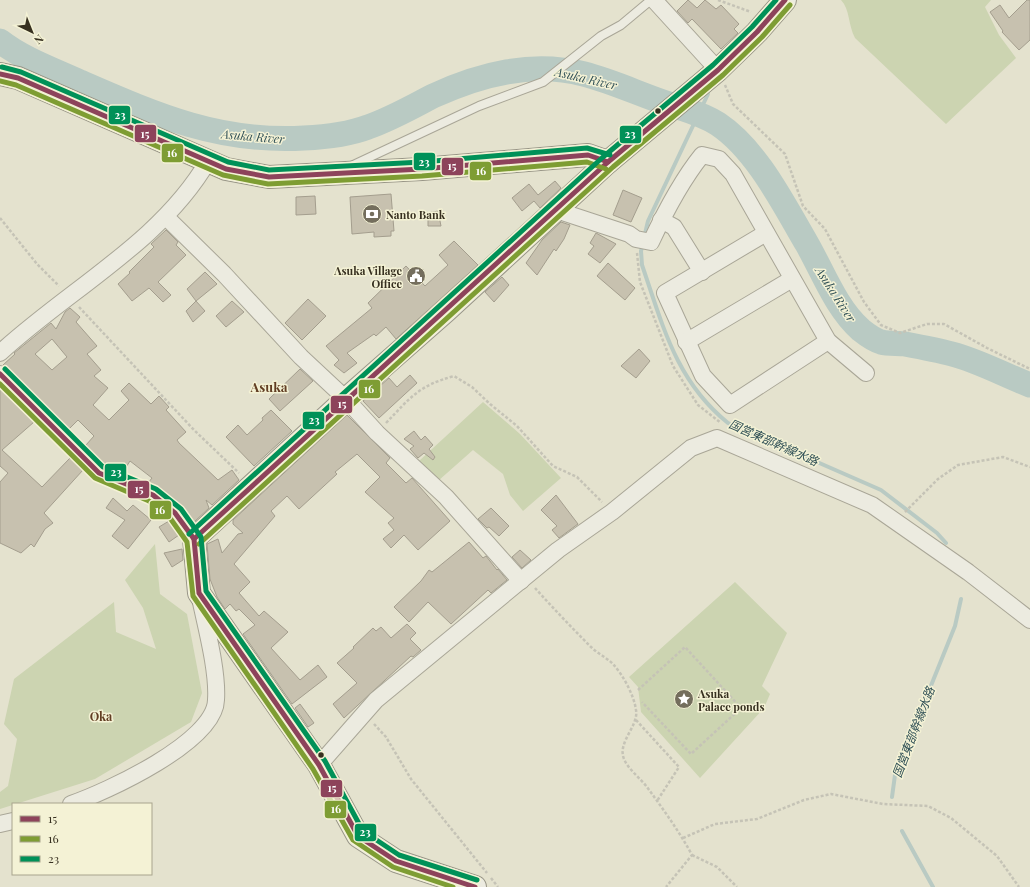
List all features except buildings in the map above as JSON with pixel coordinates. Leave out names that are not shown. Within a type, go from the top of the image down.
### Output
[{"type":"street","points":[[652,0],[718,70]]},
{"type":"street","points":[[194,538],[253,486],[346,399],[446,311],[608,162],[718,70],[769,19],[785,0]]},
{"type":"street","points":[[0,74],[18,78],[226,168],[269,177],[349,173],[588,155],[608,162]]},
{"type":"street","points":[[556,210],[643,240],[661,220],[692,168],[702,155],[719,159],[733,174],[828,341],[866,373]]},
{"type":"street","points":[[0,352],[23,331],[69,298],[166,217],[198,179],[208,161]]},
{"type":"street","points":[[166,217],[224,274],[301,357],[346,399],[377,433],[446,497],[521,581]]},
{"type":"street","points":[[661,220],[674,227],[702,272]]},
{"type":"street","points":[[766,233],[665,294],[703,376],[730,405],[828,341]]},
{"type":"street","points":[[686,342],[792,279]]},
{"type":"street","points":[[0,374],[99,473],[153,495],[175,513],[194,538],[199,593],[213,671],[216,701],[211,718],[186,741],[141,773],[73,803]]},
{"type":"street","points":[[319,765],[376,700],[558,550],[612,512],[691,448],[717,438],[872,505],[968,572],[1030,620]]},
{"type":"street","points":[[199,593],[319,765],[358,836],[396,861],[475,887]]},
{"type":"street","points":[[0,824],[12,821]]},
{"type":"lane","points":[[349,173],[351,165],[479,106],[547,79],[601,36],[621,25],[652,0]]},
{"type":"path","points":[[718,0],[769,19]]},
{"type":"path","points":[[718,70],[733,104],[785,154],[803,206],[825,229],[864,302],[881,325],[900,333],[927,324],[944,324],[987,348],[1030,369]]},
{"type":"path","points":[[0,218],[37,264],[69,298],[194,430],[253,486]]},
{"type":"path","points":[[377,433],[418,390],[436,381],[454,376],[472,387],[517,426],[553,466],[577,477],[612,512]]},
{"type":"path","points":[[904,512],[938,479],[958,465],[1003,457],[1030,467]]},
{"type":"path","points":[[521,581],[533,586],[595,651],[613,664],[620,673],[629,689],[636,710],[636,720],[627,738],[623,754],[624,760],[647,786],[683,838],[692,855],[717,867],[736,887]]},
{"type":"path","points":[[638,690],[685,647],[741,708],[691,754],[642,702]]},
{"type":"path","points":[[364,713],[386,737],[410,779],[498,887]]},
{"type":"path","points":[[636,720],[679,766],[657,801]]},
{"type":"path","points":[[683,838],[715,824],[757,819],[804,800],[831,794],[883,804],[928,806],[951,818],[997,856],[1019,887]]},
{"type":"path","points":[[666,887],[692,855]]},
{"type":"green space","points":[[841,0],[991,0],[985,7],[999,35],[1016,58],[946,124],[855,38],[848,13]]},
{"type":"green space","points":[[483,402],[520,434],[561,478],[523,511],[510,495],[503,474],[473,450],[438,481],[419,461]]},
{"type":"green space","points":[[155,544],[160,594],[187,614],[202,693],[191,722],[95,779],[19,803],[12,803],[12,805],[0,809],[0,792],[8,786],[17,739],[4,724],[14,679],[114,602],[116,632],[156,649],[143,608],[125,580]]},
{"type":"green space","points":[[735,582],[787,633],[762,686],[770,694],[764,708],[700,778],[641,712],[638,687],[629,677]]},
{"type":"waterway","name":"Asuka River","points":[[0,41],[39,64],[162,116],[216,131],[244,136],[273,138],[328,136],[360,130],[393,117],[451,88],[470,81],[507,72],[526,69],[565,70],[604,80],[705,117],[718,124],[732,135],[757,163],[779,196],[807,244],[837,301],[852,321],[865,333],[881,342],[905,344],[962,357],[1030,385]]},
{"type":"waterway","name":"国営東部幹線水路","points":[[644,238],[648,221],[708,94]]},
{"type":"waterway","name":"国営東部幹線水路","points":[[643,244],[641,251],[642,265],[673,351],[683,371],[710,407],[728,423],[881,490],[937,533],[946,543]]},
{"type":"waterway","name":"国営東部幹線水路","points":[[892,797],[895,775],[955,626],[961,599]]},
{"type":"waterway","name":"国営東部幹線水路","points":[[902,831],[933,887]]},
{"type":"transit line","name":"23","points":[[189,534],[603,157],[713,65],[752,27],[776,0]]},
{"type":"transit line","name":"15","points":[[194,539],[608,162],[718,70],[757,32],[785,0]]},
{"type":"transit line","name":"16","points":[[199,544],[613,167],[723,75],[762,37],[790,5]]},
{"type":"transit line","name":"23","points":[[2,67],[21,72],[228,162],[269,170],[422,162],[587,148],[610,155]]},
{"type":"transit line","name":"15","points":[[0,74],[18,78],[226,169],[269,177],[422,169],[588,155],[608,162]]},
{"type":"transit line","name":"16","points":[[0,81],[16,85],[223,175],[268,184],[422,176],[587,162],[606,169]]},
{"type":"transit line","name":"23","points":[[5,369],[103,467],[156,489],[181,509],[201,537],[206,591],[325,761],[363,831],[399,855],[477,880]]},
{"type":"transit line","name":"15","points":[[0,374],[99,473],[153,495],[175,513],[194,539],[199,593],[319,765],[358,836],[396,861],[475,887]]},
{"type":"transit line","name":"16","points":[[0,384],[95,478],[149,501],[170,518],[187,542],[193,596],[313,769],[353,840],[393,867],[453,887]]},
{"type":"place","name":"Nanto Bank","points":[[372,214]]},
{"type":"place","name":"Asuka Village Office","points":[[416,276]]},
{"type":"place","name":"Asuka Palace ponds","points":[[684,699]]},
{"type":"district","name":"Asuka","points":[[269,386]]},
{"type":"district","name":"Oka","points":[[101,716]]}]
